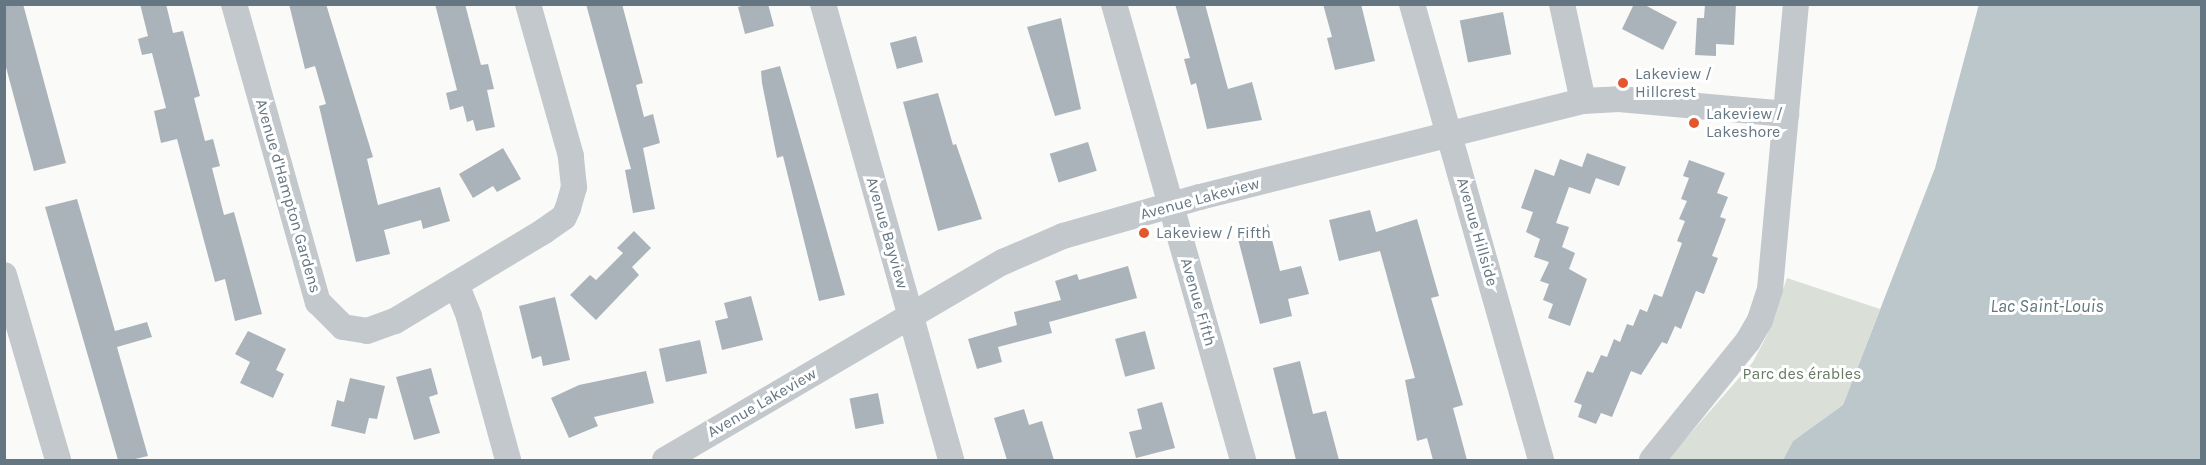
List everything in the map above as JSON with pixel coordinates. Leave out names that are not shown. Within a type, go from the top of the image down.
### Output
[{"type":"street","name":"Avenue d'Hampton Gardens","points":[[234,4],[314,290],[325,312],[344,327],[378,329],[564,217],[572,198],[571,156],[528,4]]},
{"type":"street","name":"Avenue Bayview","points":[[824,4],[951,460]]},
{"type":"street","name":"Avenue Fifth","points":[[1114,4],[1243,460]]},
{"type":"street","name":"Avenue Hillside","points":[[1412,4],[1541,460]]},
{"type":"street","points":[[1562,4],[1583,101]]},
{"type":"street","points":[[1652,460],[1748,341],[1760,320],[1773,274],[1796,4]]},
{"type":"street","name":"Avenue Lakeview","points":[[664,460],[910,316],[1042,244],[1170,205],[1583,101],[1619,99],[1786,114]]},
{"type":"street","points":[[4,275],[13,333],[58,460]]},
{"type":"street","points":[[456,284],[469,317],[508,460]]},
{"type":"green space","name":"Parc des érables","points":[[1787,278],[1880,309],[1843,405],[1793,441],[1783,460],[1667,460],[1753,362],[1767,335]]},
{"type":"water","name":"Lac Saint-Louis","points":[[1979,4],[2201,5],[2201,460],[1783,460],[1793,441],[1843,405],[1935,168]]},
{"type":"building","points":[[4,4],[23,4],[66,163],[34,171],[4,60]]},
{"type":"building","points":[[140,4],[166,4],[173,33],[183,31],[200,96],[194,98],[205,141],[213,139],[220,166],[212,168],[224,215],[234,212],[262,314],[235,321],[225,279],[215,282],[177,139],[161,143],[154,111],[166,108],[152,53],[142,55],[138,39],[148,36]]},
{"type":"building","points":[[289,4],[326,4],[373,157],[367,159],[378,205],[440,187],[450,221],[423,229],[421,220],[384,230],[390,254],[356,262],[319,106],[326,104],[315,66],[305,69]]},
{"type":"building","points":[[435,4],[465,4],[481,65],[488,64],[494,89],[487,90],[495,127],[476,131],[473,120],[467,122],[463,106],[450,110],[446,93],[457,90]]},
{"type":"building","points":[[586,4],[622,4],[643,83],[636,85],[644,117],[653,114],[660,143],[643,148],[655,209],[633,213],[625,170],[631,169]]},
{"type":"building","points":[[749,4],[768,4],[774,26],[745,34],[738,7]]},
{"type":"building","points":[[1175,4],[1205,4],[1228,89],[1252,82],[1262,120],[1207,129],[1196,83],[1191,85],[1184,59],[1190,58]]},
{"type":"building","points":[[1323,4],[1361,4],[1375,61],[1335,70],[1327,38],[1332,37]]},
{"type":"building","points":[[1634,4],[1643,4],[1677,22],[1663,50],[1622,29]]},
{"type":"building","points":[[1705,4],[1736,4],[1734,45],[1716,44],[1716,56],[1695,55],[1697,18],[1704,18]]},
{"type":"building","points":[[1503,12],[1511,54],[1468,63],[1460,20]]},
{"type":"building","points":[[1061,18],[1081,109],[1055,116],[1027,27]]},
{"type":"building","points":[[916,36],[923,62],[897,69],[890,43]]},
{"type":"building","points":[[780,66],[845,295],[819,301],[783,156],[777,158],[762,83],[761,71]]},
{"type":"building","points":[[938,93],[953,145],[956,144],[982,219],[938,231],[903,102]]},
{"type":"building","points":[[1088,142],[1097,171],[1059,182],[1050,154]]},
{"type":"building","points":[[503,148],[521,179],[497,192],[493,186],[473,198],[459,174]]},
{"type":"building","points":[[1587,153],[1626,167],[1619,186],[1596,178],[1590,194],[1569,187],[1556,223],[1569,227],[1562,247],[1575,253],[1569,269],[1587,279],[1570,326],[1548,318],[1553,304],[1543,300],[1549,284],[1540,281],[1549,262],[1534,257],[1540,239],[1526,232],[1533,212],[1521,208],[1535,169],[1554,176],[1560,159],[1582,167]]},
{"type":"building","points":[[1689,160],[1725,173],[1717,193],[1728,197],[1720,217],[1726,219],[1712,256],[1718,258],[1704,294],[1696,291],[1681,329],[1675,326],[1667,344],[1662,342],[1641,375],[1631,371],[1612,417],[1601,413],[1596,424],[1578,417],[1582,405],[1574,402],[1587,371],[1593,373],[1601,355],[1607,357],[1614,339],[1620,342],[1627,324],[1633,326],[1640,309],[1647,312],[1654,294],[1662,297],[1682,243],[1677,241],[1685,221],[1679,219],[1687,201],[1681,199],[1689,178],[1683,176]]},
{"type":"building","points":[[77,199],[115,331],[147,322],[152,337],[117,347],[148,456],[118,460],[45,207]]},
{"type":"building","points":[[1370,210],[1376,232],[1417,219],[1439,296],[1431,298],[1463,405],[1453,408],[1467,460],[1433,460],[1427,438],[1417,441],[1405,380],[1415,378],[1380,251],[1339,261],[1329,220]]},
{"type":"building","points":[[1268,224],[1280,271],[1301,266],[1309,294],[1288,299],[1292,316],[1260,324],[1236,231]]},
{"type":"building","points":[[634,231],[651,248],[632,267],[639,275],[596,320],[570,295],[590,275],[596,280],[623,253],[617,248]]},
{"type":"building","points":[[1128,266],[1137,298],[1049,322],[1052,333],[998,347],[1002,362],[977,369],[968,339],[1017,325],[1014,312],[1061,300],[1055,281],[1077,274],[1079,280]]},
{"type":"building","points":[[751,296],[763,340],[722,350],[715,321],[728,318],[724,303]]},
{"type":"building","points":[[555,297],[570,360],[543,366],[541,356],[532,359],[519,306]]},
{"type":"building","points":[[248,331],[286,349],[276,370],[284,374],[273,398],[240,383],[250,362],[235,354]]},
{"type":"building","points":[[1145,331],[1155,369],[1125,377],[1115,339]]},
{"type":"building","points":[[700,340],[707,373],[666,382],[659,349]]},
{"type":"building","points":[[1300,361],[1313,414],[1326,411],[1339,460],[1296,460],[1273,368]]},
{"type":"building","points":[[431,368],[438,394],[429,397],[440,433],[414,440],[396,377]]},
{"type":"building","points":[[646,371],[654,403],[594,417],[598,426],[569,438],[551,398],[579,385]]},
{"type":"building","points":[[350,378],[385,386],[377,419],[369,418],[365,434],[331,426],[337,400],[344,402]]},
{"type":"building","points":[[878,393],[884,423],[855,429],[850,399]]},
{"type":"building","points":[[1162,402],[1175,448],[1136,458],[1129,432],[1142,429],[1137,409]]},
{"type":"building","points":[[1024,409],[1029,425],[1042,421],[1054,460],[1007,460],[994,418]]},
{"type":"place","name":"Lakeview / Hillcrest","points":[[1623,83]]},
{"type":"place","name":"Lakeview / Lakeshore","points":[[1694,123]]},
{"type":"place","name":"Lakeview / Fifth","points":[[1144,233]]}]
